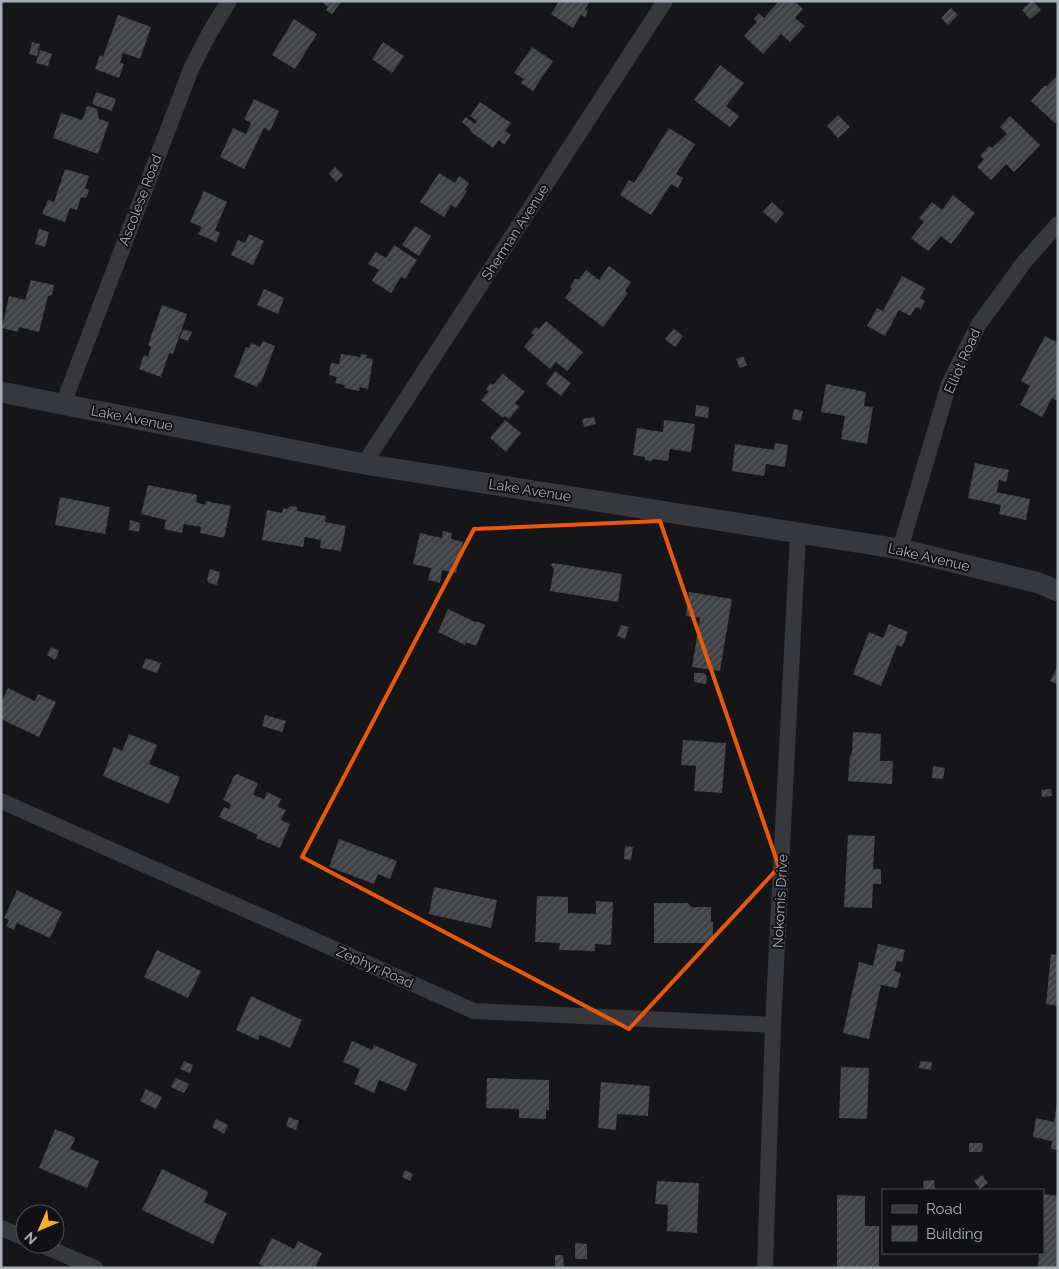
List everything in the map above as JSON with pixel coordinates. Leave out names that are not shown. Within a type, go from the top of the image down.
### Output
[{"type":"street","name":"Ascolese Road","points":[[62,404],[191,69],[229,1]]},
{"type":"street","name":"Sherman Avenue","points":[[364,464],[665,1]]},
{"type":"street","name":"Elliot Road","points":[[900,549],[949,384],[978,324],[1025,261],[1058,224]]},
{"type":"street","name":"Lake Avenue","points":[[1,392],[364,464],[900,549],[1039,583],[1058,591]]},
{"type":"street","name":"Nokomis Drive","points":[[765,1268],[774,1026],[798,534]]},
{"type":"street","name":"Zephyr Road","points":[[1,801],[474,1010],[774,1026]]},
{"type":"street","points":[[1,1228],[15,1234]]},
{"type":"street","points":[[63,1254],[96,1268]]},
{"type":"highlighted area","points":[[660,521],[779,867],[629,1029],[302,857],[474,529]]},
{"type":"building","points":[[321,1],[342,1],[332,14],[326,10],[328,7]]},
{"type":"building","points":[[559,1],[590,1],[585,9],[588,11],[585,17],[581,15],[573,28],[551,14]]},
{"type":"building","points":[[779,1],[794,1],[803,9],[795,18],[805,26],[790,42],[781,34],[763,54],[744,36],[757,22],[754,19],[759,13],[764,18]]},
{"type":"building","points":[[1031,1],[1041,10],[1030,19],[1022,10]]},
{"type":"building","points":[[951,8],[958,15],[948,25],[941,18]]},
{"type":"building","points":[[118,15],[151,27],[140,59],[123,53],[120,63],[124,64],[119,78],[95,69],[100,55],[103,57]]},
{"type":"building","points":[[294,19],[317,34],[295,69],[272,55]]},
{"type":"building","points":[[32,42],[40,44],[37,56],[29,54]]},
{"type":"building","points":[[383,42],[404,56],[392,73],[372,59]]},
{"type":"building","points":[[532,47],[553,61],[533,91],[521,83],[524,79],[514,73]]},
{"type":"building","points":[[40,50],[52,54],[48,66],[36,63]]},
{"type":"building","points":[[720,65],[744,83],[726,106],[739,116],[730,127],[694,100]]},
{"type":"building","points":[[1058,75],[1058,120],[1055,123],[1031,101],[1044,86],[1047,86]]},
{"type":"building","points":[[96,92],[116,99],[112,111],[92,104]]},
{"type":"building","points":[[254,99],[279,111],[270,131],[264,128],[244,169],[220,157],[233,128],[246,134],[251,123],[244,119]]},
{"type":"building","points":[[480,102],[511,123],[505,131],[511,135],[504,145],[499,140],[493,148],[470,131],[462,122],[466,117],[475,124],[477,121],[470,116]]},
{"type":"building","points":[[89,106],[97,109],[99,119],[109,122],[98,154],[53,138],[61,113],[82,120]]},
{"type":"building","points":[[838,115],[850,127],[838,138],[827,126]]},
{"type":"building","points":[[1010,116],[1040,145],[1014,172],[1006,164],[991,180],[977,167],[984,159],[980,156],[989,146],[992,148],[1007,134],[1000,127]]},
{"type":"building","points":[[669,128],[695,144],[676,174],[683,178],[678,188],[671,184],[651,215],[620,195],[629,180],[634,183]]},
{"type":"building","points":[[335,167],[343,175],[336,182],[329,174]]},
{"type":"building","points":[[65,169],[89,176],[85,188],[89,190],[86,198],[81,197],[77,210],[70,208],[65,222],[42,214],[48,200],[54,202]]},
{"type":"building","points":[[439,173],[455,183],[459,176],[469,183],[465,190],[467,191],[456,208],[451,205],[444,217],[420,202]]},
{"type":"building","points":[[204,191],[227,202],[215,230],[220,233],[216,242],[198,234],[202,227],[190,222]]},
{"type":"building","points":[[953,195],[975,213],[951,244],[941,236],[928,251],[911,238],[924,222],[919,218],[932,202],[942,210]]},
{"type":"building","points":[[772,202],[784,213],[776,223],[763,212]]},
{"type":"building","points":[[415,226],[431,236],[419,256],[402,245]]},
{"type":"building","points":[[39,229],[49,232],[45,247],[35,244]]},
{"type":"building","points":[[249,234],[264,241],[253,265],[231,255],[238,240],[245,243]]},
{"type":"building","points":[[394,245],[417,260],[405,279],[401,277],[391,293],[372,281],[379,270],[368,264],[376,252],[386,258]]},
{"type":"building","points":[[609,266],[631,282],[625,291],[628,293],[603,327],[565,298],[572,289],[570,287],[575,279],[579,279],[586,270],[599,280]]},
{"type":"building","points":[[902,276],[925,288],[920,298],[925,301],[921,309],[916,307],[910,316],[899,310],[885,336],[867,326],[877,308],[883,311]]},
{"type":"building","points":[[31,280],[54,285],[52,295],[48,296],[39,332],[19,327],[18,332],[2,328],[9,296],[25,300]]},
{"type":"building","points":[[264,289],[284,298],[278,314],[257,305]]},
{"type":"building","points":[[162,305],[187,314],[173,354],[169,353],[161,377],[139,369],[144,355],[148,357],[151,347],[148,345]]},
{"type":"building","points":[[546,321],[583,352],[567,371],[556,362],[550,369],[524,347],[534,335],[531,333],[536,327],[539,329]]},
{"type":"building","points":[[183,329],[192,332],[188,341],[180,338]]},
{"type":"building","points":[[674,329],[683,336],[675,347],[665,339]]},
{"type":"building","points":[[1045,336],[1058,343],[1058,401],[1052,398],[1042,417],[1020,405],[1030,386],[1021,381]]},
{"type":"building","points":[[263,341],[275,346],[261,383],[259,382],[257,387],[234,377],[246,347],[249,348],[251,343],[260,347]]},
{"type":"building","points":[[341,354],[360,357],[361,354],[367,355],[366,358],[373,359],[368,389],[360,387],[359,391],[344,388],[345,385],[335,383],[337,377],[329,375],[331,363],[339,364]]},
{"type":"building","points":[[743,356],[747,365],[740,368],[736,359]]},
{"type":"building","points":[[555,371],[571,383],[561,396],[546,384]]},
{"type":"building","points":[[503,374],[525,392],[515,403],[519,407],[509,419],[505,416],[503,418],[481,400],[489,391],[486,389],[491,383],[493,385]]},
{"type":"building","points":[[826,384],[866,392],[864,406],[873,407],[867,444],[841,439],[845,416],[821,412]]},
{"type":"building","points":[[696,405],[709,407],[708,418],[695,416]]},
{"type":"building","points":[[794,409],[803,411],[801,421],[792,419]]},
{"type":"building","points":[[594,417],[596,424],[584,427],[582,419]]},
{"type":"building","points":[[505,420],[521,433],[506,452],[490,438]]},
{"type":"building","points":[[664,420],[695,424],[691,452],[670,449],[668,461],[645,460],[645,457],[633,455],[637,428],[663,432]]},
{"type":"building","points":[[775,443],[788,445],[785,467],[766,464],[764,476],[732,471],[735,444],[774,450]]},
{"type":"building","points":[[975,463],[1009,470],[1006,482],[999,480],[997,492],[1030,499],[1026,520],[999,514],[1001,505],[968,498]]},
{"type":"building","points":[[148,485],[197,495],[196,502],[205,505],[206,501],[231,506],[224,538],[200,533],[201,527],[184,524],[182,533],[164,529],[166,520],[141,514]]},
{"type":"building","points":[[60,497],[110,507],[105,534],[55,525]]},
{"type":"building","points":[[291,506],[297,507],[297,511],[326,516],[325,522],[346,526],[341,551],[320,548],[321,540],[305,537],[303,547],[262,540],[267,510],[282,513],[283,508],[287,509]]},
{"type":"building","points":[[130,520],[140,523],[139,532],[129,530]]},
{"type":"building","points":[[443,531],[452,533],[451,539],[463,542],[456,573],[442,570],[440,583],[428,580],[431,568],[413,564],[420,533],[442,538]]},
{"type":"building","points":[[553,563],[622,574],[618,602],[550,591],[554,569],[551,565]]},
{"type":"building","points":[[210,569],[220,572],[217,585],[209,583],[207,580]]},
{"type":"building","points":[[689,592],[732,599],[720,671],[692,667],[700,618],[686,616]]},
{"type":"building","points":[[448,609],[485,625],[476,646],[466,642],[465,645],[438,632]]},
{"type":"building","points":[[889,624],[908,632],[902,647],[897,645],[881,686],[853,674],[869,632],[883,638]]},
{"type":"building","points":[[621,625],[629,627],[625,639],[617,636]]},
{"type":"building","points":[[51,647],[59,651],[55,660],[47,655]]},
{"type":"building","points":[[146,658],[161,663],[157,673],[142,668]]},
{"type":"building","points":[[1058,666],[1058,685],[1050,681]]},
{"type":"building","points":[[694,673],[703,673],[707,676],[706,684],[694,682]]},
{"type":"building","points":[[8,688],[35,701],[38,694],[56,702],[39,737],[1,719],[1,703]]},
{"type":"building","points":[[265,715],[286,721],[282,732],[262,726]]},
{"type":"building","points":[[853,732],[881,734],[880,761],[893,761],[892,784],[848,781]]},
{"type":"building","points":[[129,734],[157,745],[149,764],[180,777],[169,804],[103,776],[114,747],[122,751]]},
{"type":"building","points":[[683,740],[726,743],[722,793],[694,791],[696,766],[681,765]]},
{"type":"building","points":[[933,766],[945,768],[943,779],[932,778]]},
{"type":"building","points":[[237,774],[258,783],[253,795],[264,799],[267,792],[281,799],[278,807],[286,810],[281,820],[290,824],[280,848],[256,838],[258,835],[219,817],[224,807],[229,809],[231,804],[223,800],[234,776]]},
{"type":"building","points":[[1051,789],[1052,796],[1042,797],[1041,790]]},
{"type":"building","points":[[848,835],[875,836],[873,869],[881,869],[881,884],[873,884],[872,908],[844,907]]},
{"type":"building","points":[[339,839],[397,861],[390,879],[378,874],[374,884],[329,867]]},
{"type":"building","points":[[625,846],[633,847],[631,860],[624,859]]},
{"type":"building","points":[[434,887],[497,900],[491,928],[429,914]]},
{"type":"building","points":[[17,890],[62,912],[50,938],[17,923],[14,930],[6,926],[9,920],[4,918]]},
{"type":"building","points":[[537,896],[568,897],[568,913],[596,914],[596,901],[613,902],[611,945],[595,944],[595,951],[559,950],[560,943],[535,942]]},
{"type":"building","points":[[654,903],[688,903],[691,907],[711,907],[713,943],[654,943]]},
{"type":"building","points":[[878,944],[905,950],[902,962],[897,961],[894,971],[901,973],[897,988],[881,985],[869,1039],[843,1033],[859,962],[873,966]]},
{"type":"building","points":[[157,950],[201,971],[188,998],[144,977]]},
{"type":"building","points":[[1051,954],[1058,955],[1058,1006],[1046,1004]]},
{"type":"building","points":[[251,996],[302,1020],[290,1048],[260,1035],[258,1040],[236,1030]]},
{"type":"building","points":[[352,1041],[372,1050],[374,1045],[417,1064],[406,1091],[379,1080],[374,1093],[354,1084],[360,1069],[343,1062]]},
{"type":"building","points":[[184,1061],[193,1065],[190,1073],[180,1069]]},
{"type":"building","points":[[920,1061],[932,1062],[931,1070],[919,1068]]},
{"type":"building","points":[[841,1067],[869,1068],[867,1119],[839,1118]]},
{"type":"building","points":[[176,1078],[189,1084],[184,1093],[171,1087]]},
{"type":"building","points":[[487,1078],[549,1080],[549,1110],[546,1110],[546,1119],[519,1118],[519,1109],[486,1108]]},
{"type":"building","points":[[601,1082],[650,1086],[648,1116],[617,1114],[616,1130],[598,1128]]},
{"type":"building","points":[[146,1089],[162,1097],[156,1109],[140,1101]]},
{"type":"building","points":[[1057,1103],[1058,1150],[1051,1149],[1052,1141],[1033,1137],[1036,1118],[1054,1122]]},
{"type":"building","points":[[289,1117],[299,1121],[296,1130],[286,1126]]},
{"type":"building","points":[[216,1119],[228,1125],[224,1134],[212,1127]]},
{"type":"building","points":[[55,1129],[74,1137],[75,1139],[70,1149],[99,1161],[87,1188],[39,1168]]},
{"type":"building","points":[[969,1143],[983,1143],[982,1152],[969,1152]]},
{"type":"building","points":[[162,1169],[207,1191],[204,1202],[227,1213],[213,1244],[142,1210]]},
{"type":"building","points":[[405,1170],[413,1174],[410,1181],[402,1177]]},
{"type":"building","points":[[982,1175],[988,1183],[980,1189],[974,1181]]},
{"type":"building","points":[[934,1180],[935,1189],[924,1189],[923,1181]]},
{"type":"building","points":[[657,1181],[699,1183],[697,1233],[667,1231],[668,1205],[655,1204]]},
{"type":"building","points":[[1044,1194],[1058,1196],[1058,1268],[1038,1268],[1039,1254],[1044,1254]]},
{"type":"building","points":[[837,1195],[865,1196],[865,1226],[879,1226],[879,1268],[837,1268]]},
{"type":"building","points":[[272,1238],[294,1249],[298,1241],[322,1253],[315,1268],[266,1268],[259,1264]]},
{"type":"building","points":[[575,1243],[587,1244],[587,1259],[575,1259]]},
{"type":"building","points":[[555,1255],[563,1255],[564,1268],[555,1268]]}]
